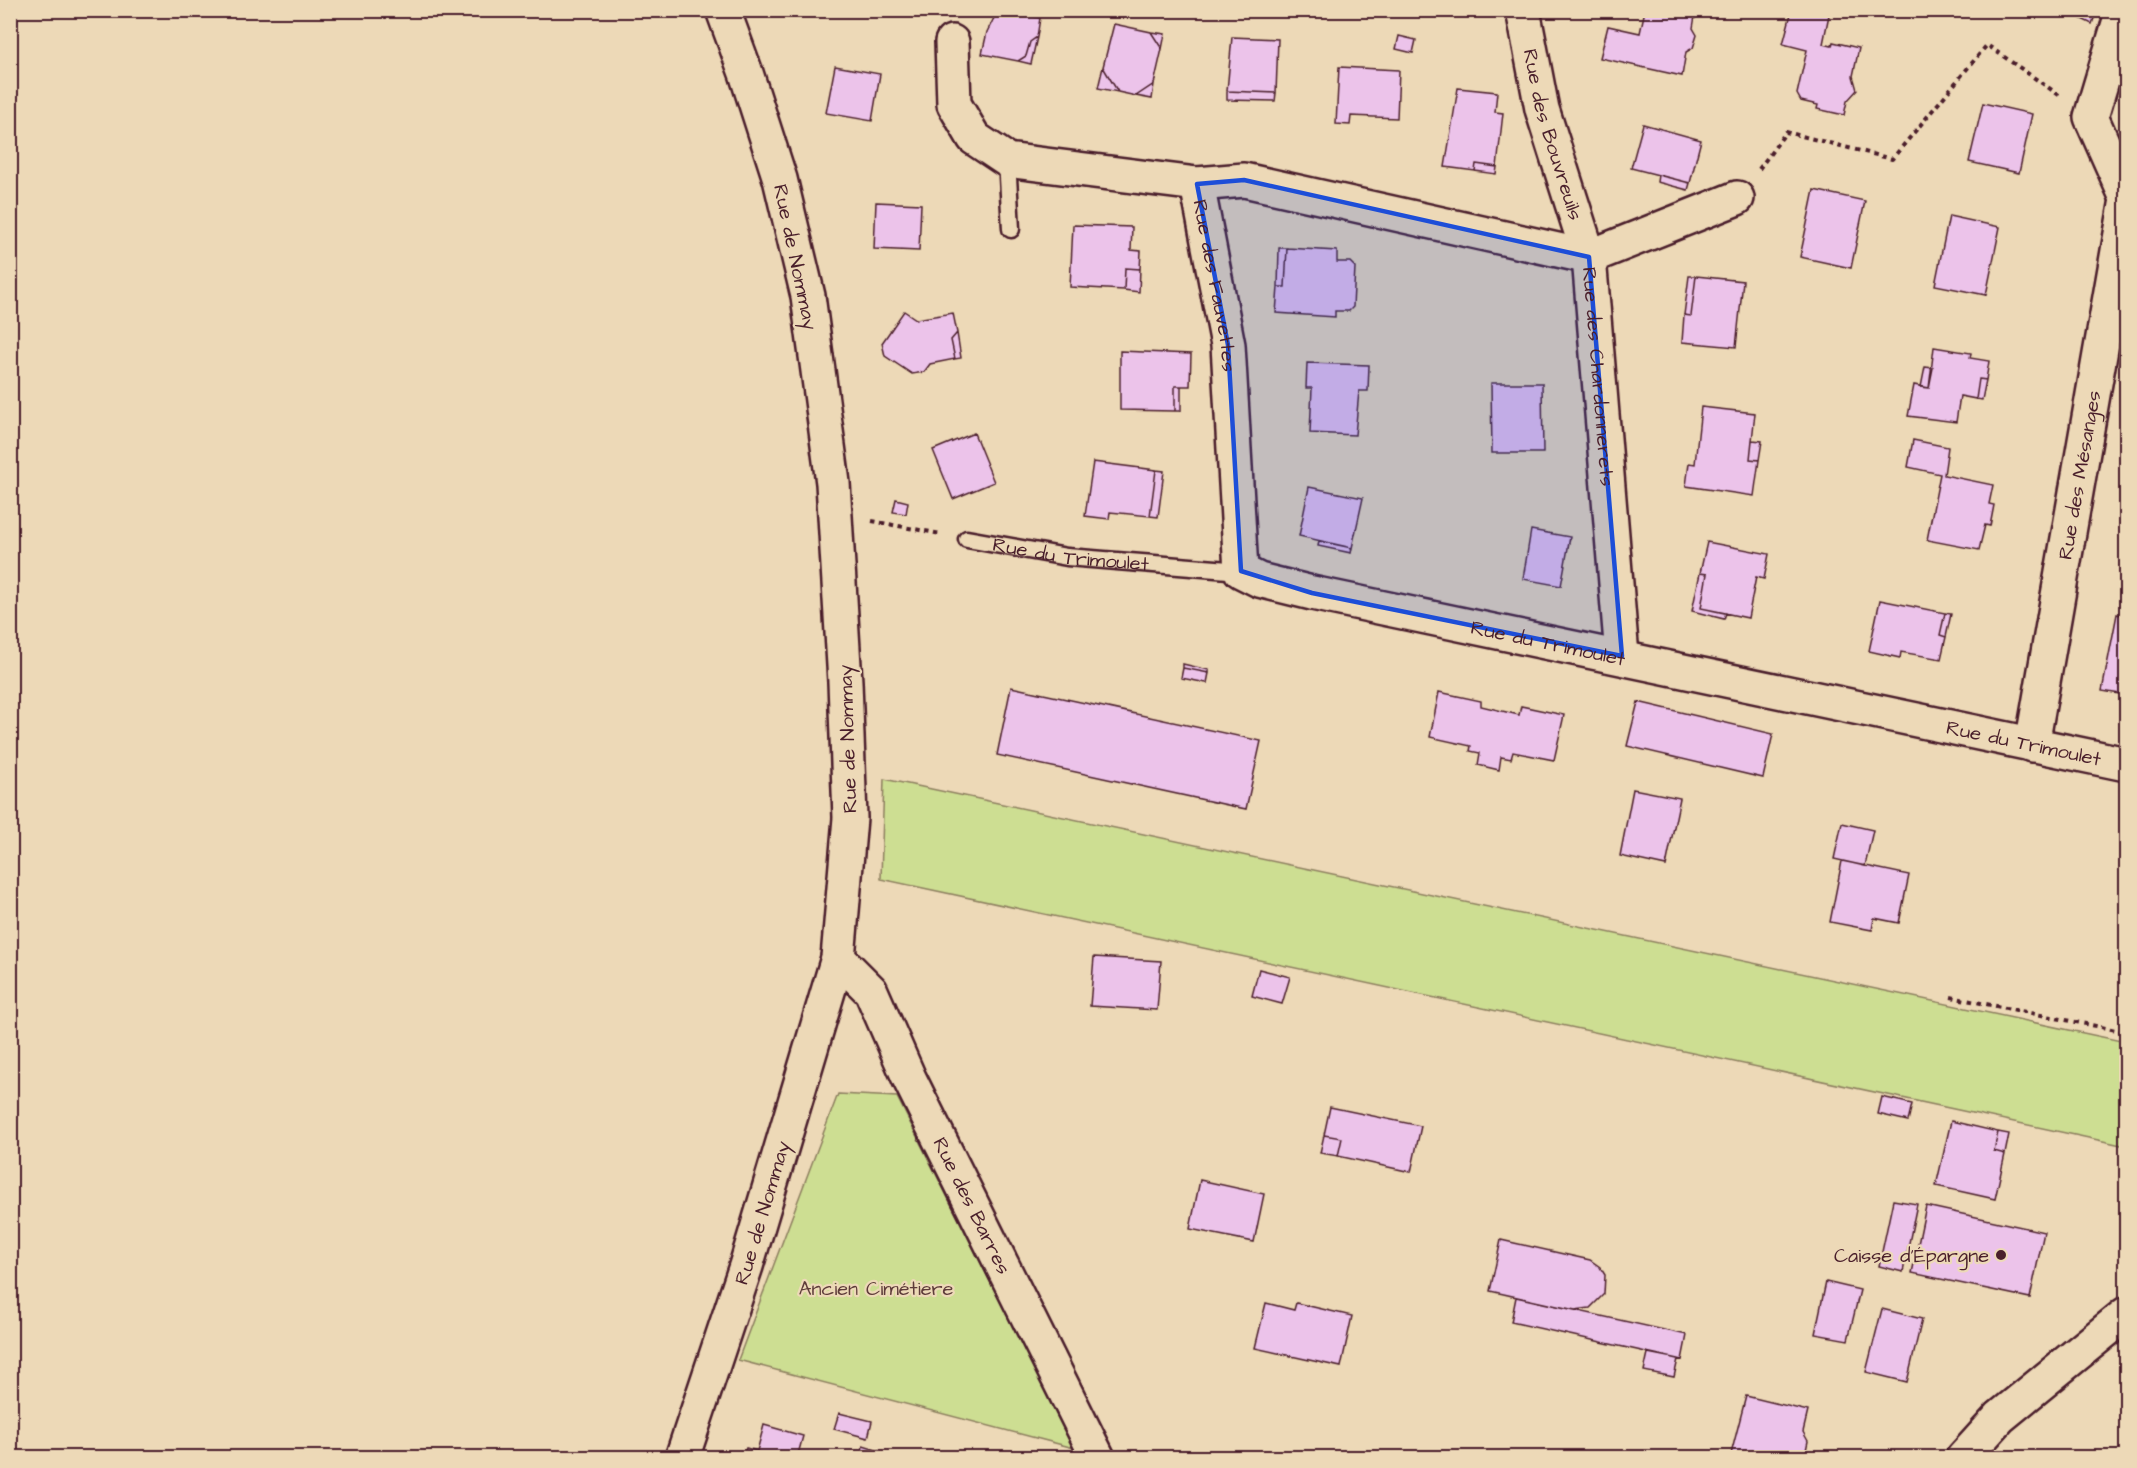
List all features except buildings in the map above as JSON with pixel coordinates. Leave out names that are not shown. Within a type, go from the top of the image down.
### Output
[{"type":"street","name":"Rue de Nommay","points":[[682,1458],[746,1266],[838,958],[850,818],[836,516],[808,296],[780,179],[723,10]]},
{"type":"street","name":"Rue des Bouvreuils","points":[[1522,10],[1542,109],[1588,257]]},
{"type":"street","points":[[2123,10],[2091,117],[2127,196]]},
{"type":"street","points":[[952,42],[954,104],[974,138],[1007,160],[1197,184]]},
{"type":"street","name":"Rue des Fauvettes","points":[[1241,571],[1228,345],[1197,184],[1244,180],[1588,257]]},
{"type":"street","name":"Rue des Chardonnerets","points":[[1622,656],[1588,257],[1737,198]]},
{"type":"street","name":"Rue des Mésanges","points":[[2032,745],[2127,205]]},
{"type":"street","name":"Rue du Trimoulet","points":[[1241,571],[1259,580],[1312,593],[1622,656],[2127,764]]},
{"type":"street","name":"Rue des Barres","points":[[838,958],[871,991],[909,1078],[1098,1458]]},
{"type":"street","points":[[1963,1458],[2000,1417],[2127,1314]]},
{"type":"lane","points":[[1007,160],[1011,230]]},
{"type":"lane","name":"Rue du Trimoulet","points":[[967,539],[1067,557],[1241,571]]},
{"type":"path","points":[[1737,198],[1785,132],[1892,159],[1987,45],[2091,117]]},
{"type":"path","points":[[836,516],[967,539]]},
{"type":"path","points":[[1951,997],[2127,1032]]},
{"type":"highlighted area","points":[[1244,180],[1589,257],[1622,656],[1312,593],[1241,571],[1228,345],[1197,184]]},
{"type":"green space","points":[[884,779],[2126,1042],[2126,1146],[881,879]]},
{"type":"green space","name":"Ancien Cimétiere","points":[[838,1094],[897,1097],[1074,1448],[738,1360]]},
{"type":"place","name":"Caisse d'Épargne","points":[[2001,1255]]}]
